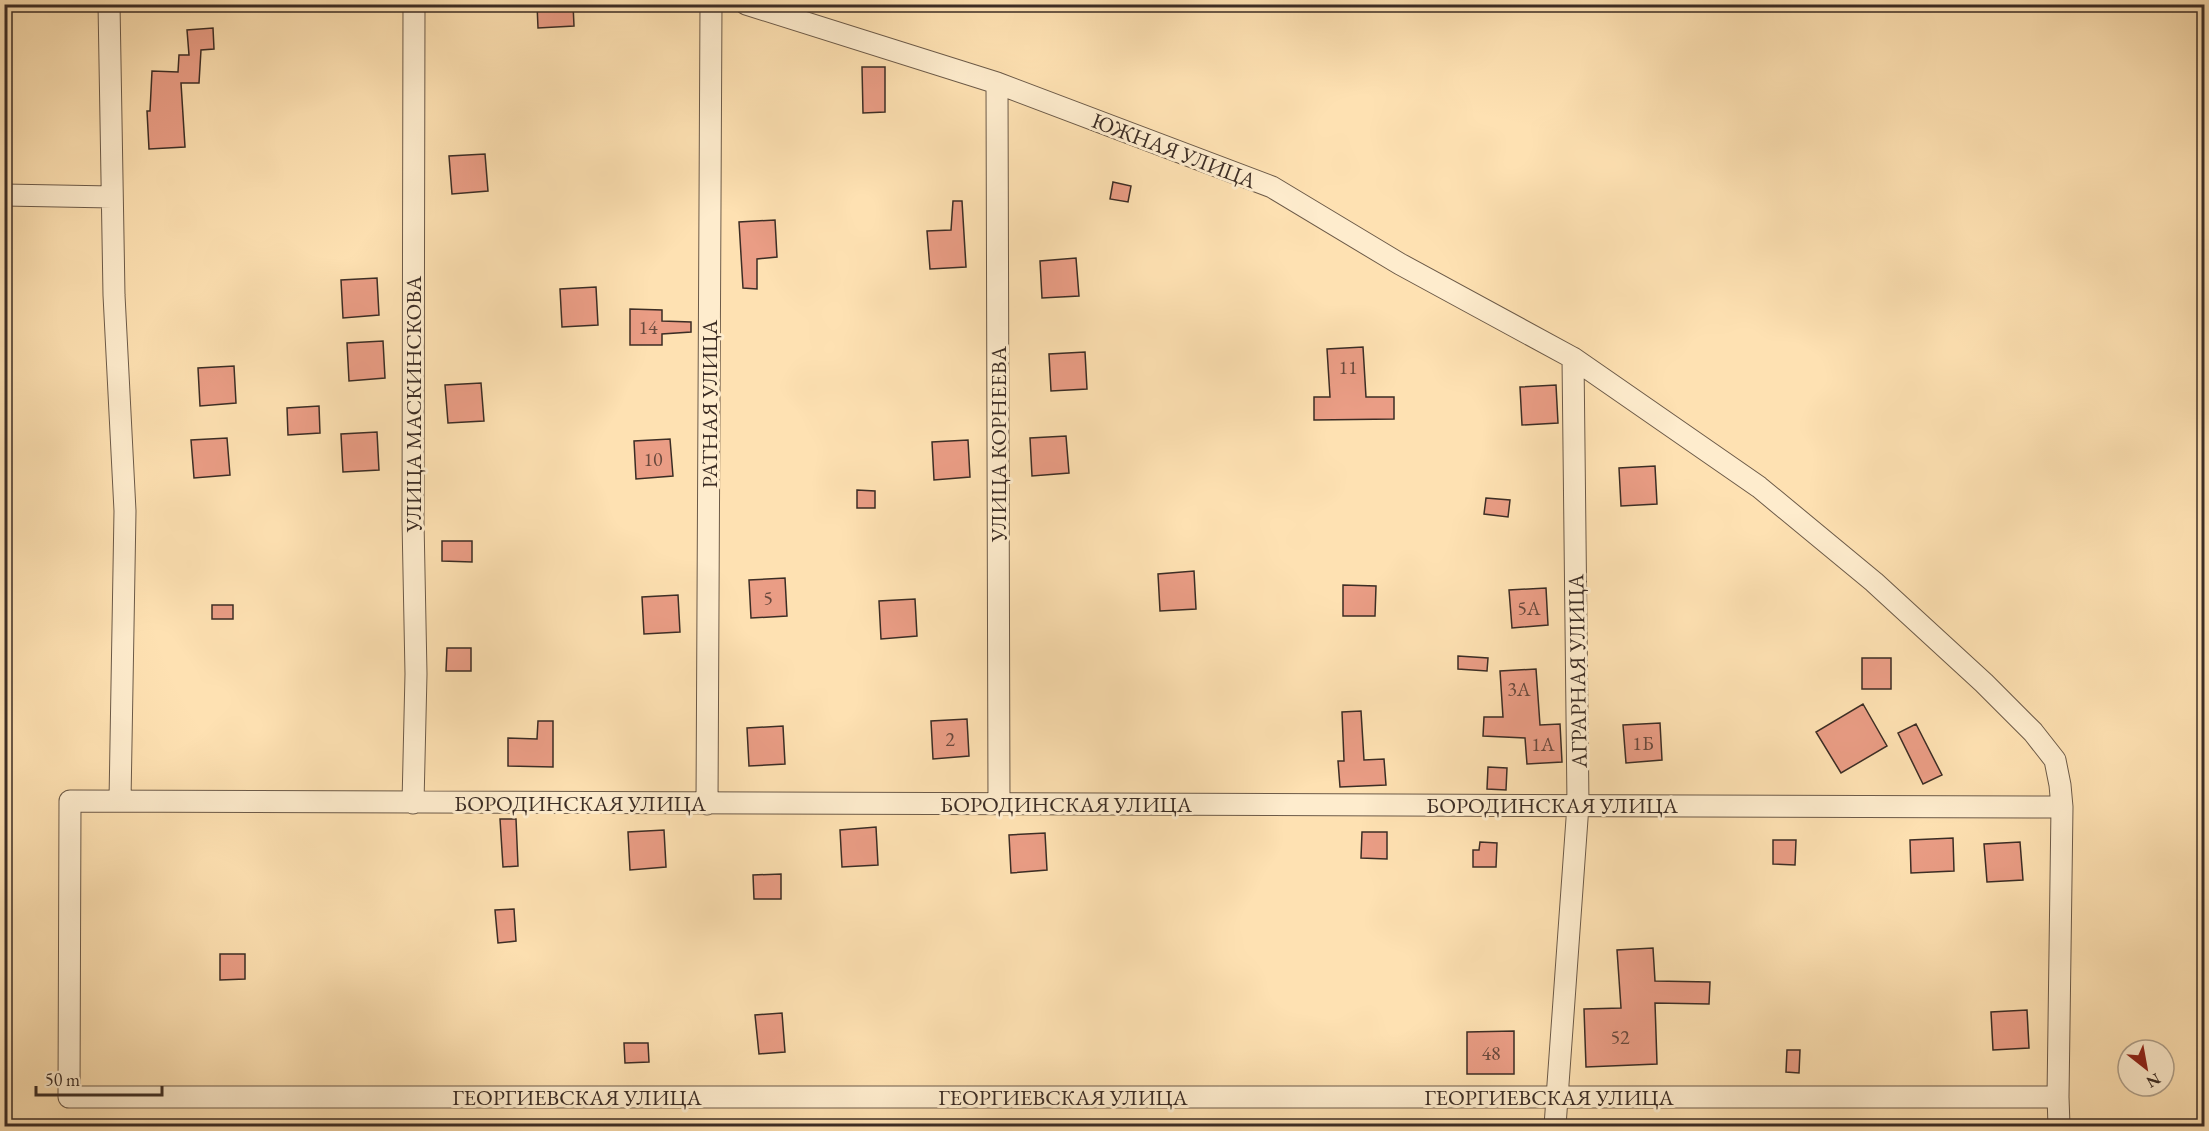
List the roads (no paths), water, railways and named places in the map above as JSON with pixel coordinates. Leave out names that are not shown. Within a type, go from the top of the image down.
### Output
[{"type":"street","points":[[109,4],[114,295],[125,510],[120,801]]},
{"type":"street","name":"УЛИЦА МАСКИНСКОВА","points":[[413,803],[416,674],[413,521],[414,4]]},
{"type":"street","name":"РАТНАЯ УЛИЦА","points":[[708,804],[711,4]]},
{"type":"street","name":"ЮЖНАЯ УЛИЦА","points":[[747,4],[997,83],[1272,187],[1400,264],[1574,358],[1759,487],[1874,582],[1984,683],[2033,732],[2055,760],[2062,807],[2059,1126]]},
{"type":"street","name":"УЛИЦА КОРНЕЕВА","points":[[997,83],[999,804]]},
{"type":"street","points":[[4,195],[112,197]]},
{"type":"street","name":"АГРАРНАЯ УЛИЦА","points":[[1555,1126],[1578,806],[1574,358]]},
{"type":"street","name":"БОРОДИНСКАЯ УЛИЦА","points":[[69,1097],[70,801],[2062,807]]},
{"type":"street","name":"ГЕОРГИЕВСКАЯ УЛИЦА","points":[[69,1097],[2058,1097]]}]
